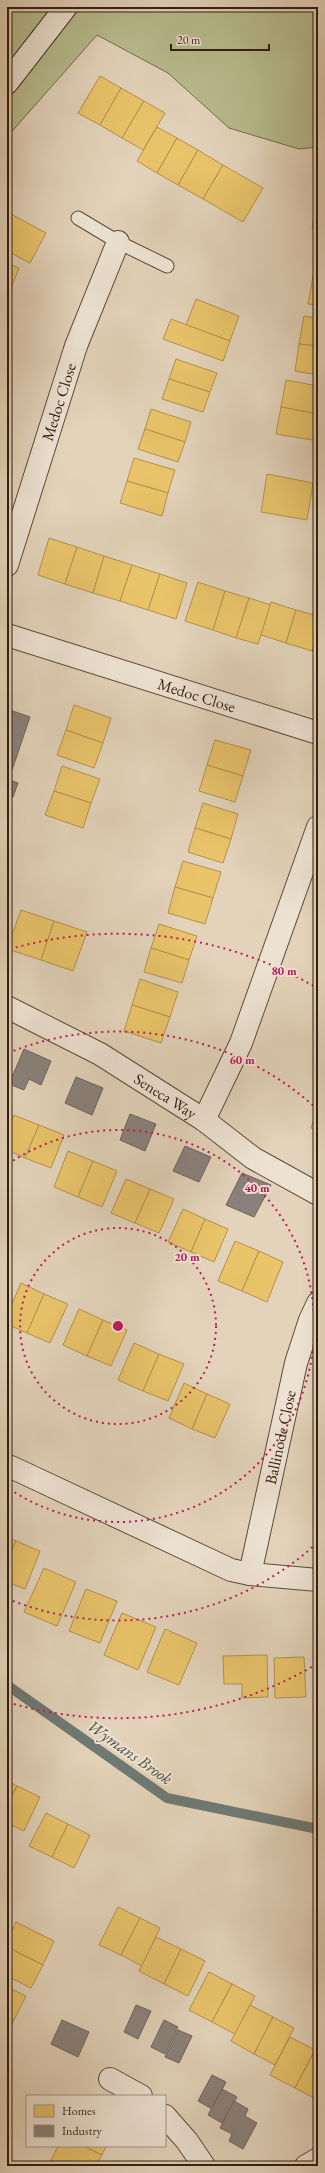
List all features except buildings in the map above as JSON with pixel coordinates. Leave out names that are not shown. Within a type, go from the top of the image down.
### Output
[{"type":"street","points":[[7,83],[66,7]]},
{"type":"street","name":"Medoc Close","points":[[7,565],[76,346],[118,242]]},
{"type":"street","name":"Medoc Close","points":[[7,635],[318,733]]},
{"type":"street","points":[[204,1120],[241,1043],[318,827]]},
{"type":"street","name":"Seneca Way","points":[[7,1007],[100,1054],[204,1120],[253,1158],[318,1194]]},
{"type":"street","name":"Ballinode Close","points":[[250,1574],[296,1363],[310,1320],[318,1303]]},
{"type":"street","points":[[11,1467],[231,1570],[250,1574],[318,1580]]},
{"type":"street","points":[[110,2079],[139,2095]]},
{"type":"street","points":[[166,2117],[187,2141],[204,2166]]},
{"type":"street","points":[[306,2166],[318,2159]]},
{"type":"lane","points":[[78,218],[118,242],[167,266]]},
{"type":"green space","points":[[7,7],[318,7],[318,147],[299,149],[229,128],[168,73],[97,35],[7,137]]},
{"type":"waterway","name":"Wymans Brook","points":[[7,1685],[167,1798],[318,1829]]}]
